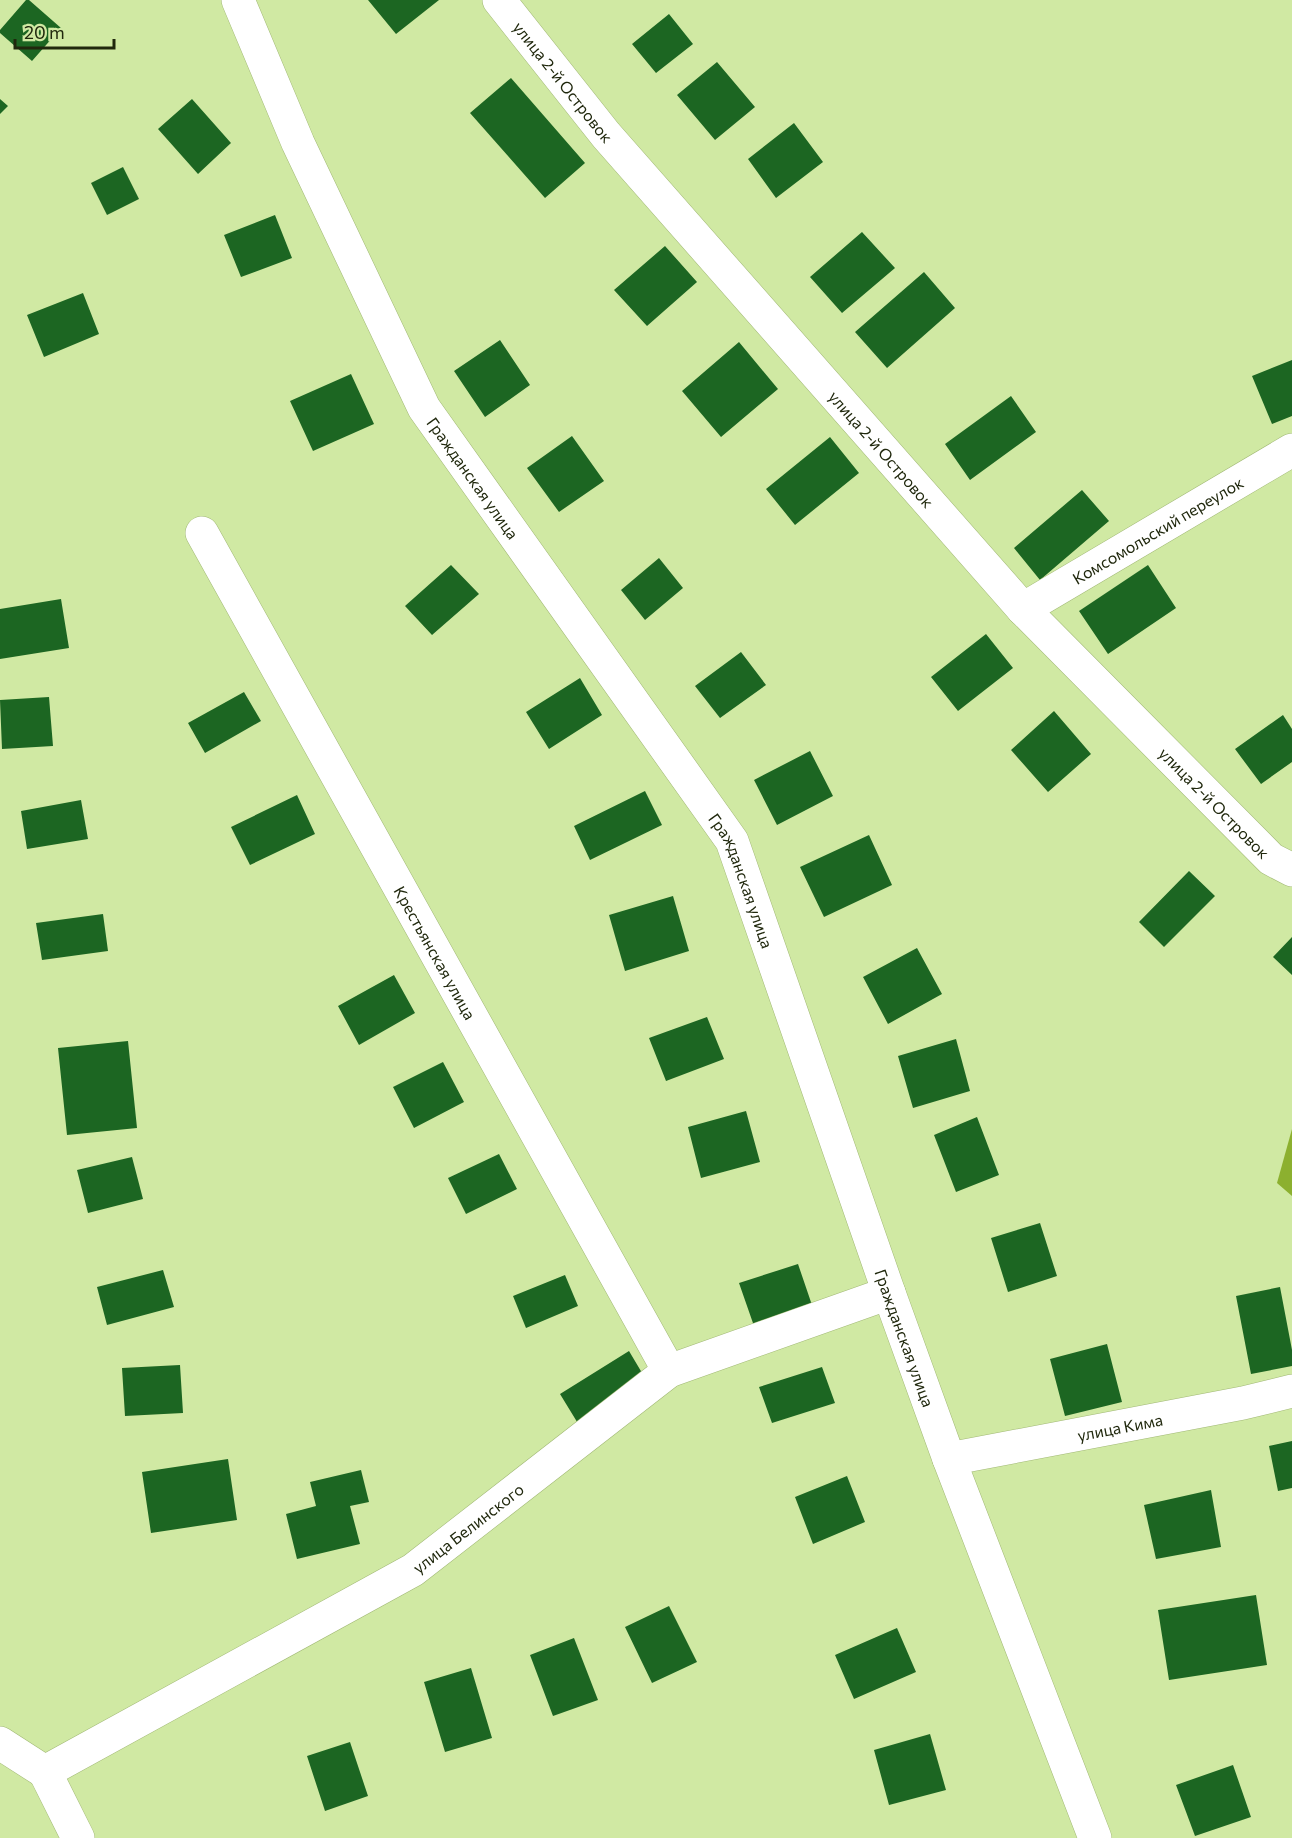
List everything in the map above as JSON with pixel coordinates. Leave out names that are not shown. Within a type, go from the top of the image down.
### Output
[{"type":"street","name":"Гражданская улица","points":[[238,0],[298,143],[424,408],[732,841],[949,1459],[1095,1838]]},
{"type":"street","name":"улица 2-й Островок","points":[[499,0],[606,135],[1023,609],[1271,859],[1292,870]]},
{"type":"street","name":"Комсомольский переулок","points":[[1023,609],[1292,450]]},
{"type":"street","name":"Крестьянская улица","points":[[202,533],[669,1371]]},
{"type":"street","name":"улица Белинского","points":[[45,1772],[413,1570],[669,1371],[889,1293]]},
{"type":"street","name":"улица Кима","points":[[949,1459],[1244,1403],[1292,1391]]},
{"type":"street","points":[[0,1743],[45,1772],[78,1838]]},
{"type":"shaded area","points":[[1292,1129],[1292,1196],[1277,1183]]},
{"type":"building","points":[[26,0],[29,0],[61,28],[32,61],[0,33],[0,30]]},
{"type":"building","points":[[368,0],[439,0],[396,34]]},
{"type":"building","points":[[669,14],[693,44],[656,73],[632,44]]},
{"type":"building","points":[[717,62],[755,107],[715,140],[677,95]]},
{"type":"building","points":[[511,78],[585,163],[545,198],[470,113]]},
{"type":"building","points":[[0,99],[8,106],[0,114]]},
{"type":"building","points":[[192,99],[231,143],[198,174],[158,129]]},
{"type":"building","points":[[794,123],[823,162],[776,198],[748,159]]},
{"type":"building","points":[[123,167],[139,199],[107,215],[91,183]]},
{"type":"building","points":[[275,215],[292,258],[241,277],[224,235]]},
{"type":"building","points":[[862,232],[895,268],[842,313],[810,277]]},
{"type":"building","points":[[665,246],[697,282],[647,326],[614,290]]},
{"type":"building","points":[[924,272],[955,308],[887,368],[855,332]]},
{"type":"building","points":[[83,293],[99,334],[44,357],[27,315]]},
{"type":"building","points":[[500,340],[530,385],[485,417],[454,371]]},
{"type":"building","points":[[739,342],[778,389],[721,437],[682,391]]},
{"type":"building","points":[[1292,360],[1292,416],[1272,424],[1252,376]]},
{"type":"building","points":[[351,374],[374,424],[313,451],[290,401]]},
{"type":"building","points":[[1011,396],[1036,432],[970,480],[945,444]]},
{"type":"building","points":[[572,436],[604,481],[559,512],[527,468]]},
{"type":"building","points":[[830,437],[859,473],[795,525],[766,489]]},
{"type":"building","points":[[1082,490],[1109,521],[1040,580],[1014,548]]},
{"type":"building","points":[[659,558],[683,588],[645,620],[621,590]]},
{"type":"building","points":[[451,565],[479,594],[432,635],[405,606]]},
{"type":"building","points":[[1148,565],[1176,608],[1108,654],[1079,611]]},
{"type":"building","points":[[61,599],[69,648],[0,659],[0,609]]},
{"type":"building","points":[[986,634],[1013,668],[958,711],[931,677]]},
{"type":"building","points":[[741,652],[766,685],[720,718],[695,686]]},
{"type":"building","points":[[580,678],[602,715],[549,749],[526,712]]},
{"type":"building","points":[[244,692],[261,721],[205,753],[188,723]]},
{"type":"building","points":[[49,697],[53,746],[2,749],[0,700]]},
{"type":"building","points":[[1054,711],[1091,754],[1048,792],[1011,750]]},
{"type":"building","points":[[1283,715],[1292,729],[1292,762],[1261,784],[1235,749]]},
{"type":"building","points":[[810,751],[833,796],[777,825],[754,780]]},
{"type":"building","points":[[645,791],[662,825],[590,860],[574,826]]},
{"type":"building","points":[[297,795],[315,834],[250,865],[231,827]]},
{"type":"building","points":[[81,800],[88,839],[27,849],[21,811]]},
{"type":"building","points":[[869,835],[892,885],[824,917],[800,867]]},
{"type":"building","points":[[1189,871],[1215,896],[1164,947],[1139,922]]},
{"type":"building","points":[[673,896],[689,951],[625,971],[609,915]]},
{"type":"building","points":[[103,914],[108,951],[42,960],[36,923]]},
{"type":"building","points":[[1292,937],[1292,975],[1273,957]]},
{"type":"building","points":[[917,948],[942,994],[888,1024],[863,977]]},
{"type":"building","points":[[394,975],[415,1013],[359,1045],[338,1006]]},
{"type":"building","points":[[707,1017],[724,1059],[666,1081],[649,1038]]},
{"type":"building","points":[[956,1039],[970,1091],[913,1108],[898,1056]]},
{"type":"building","points":[[128,1041],[137,1128],[67,1135],[58,1048]]},
{"type":"building","points":[[443,1062],[464,1102],[414,1128],[393,1087]]},
{"type":"building","points":[[746,1111],[760,1162],[701,1178],[688,1127]]},
{"type":"building","points":[[977,1117],[999,1175],[956,1192],[934,1135]]},
{"type":"building","points":[[499,1154],[517,1189],[466,1214],[448,1178]]},
{"type":"building","points":[[132,1157],[143,1199],[88,1213],[77,1170]]},
{"type":"building","points":[[1040,1223],[1057,1276],[1008,1292],[991,1238]]},
{"type":"building","points":[[798,1264],[813,1308],[754,1326],[739,1283]]},
{"type":"building","points":[[163,1270],[174,1307],[107,1325],[97,1287]]},
{"type":"building","points":[[565,1275],[578,1306],[526,1328],[513,1296]]},
{"type":"building","points":[[1280,1287],[1292,1350],[1292,1366],[1251,1374],[1236,1296]]},
{"type":"building","points":[[1107,1344],[1122,1402],[1065,1416],[1050,1359]]},
{"type":"building","points":[[629,1351],[651,1388],[582,1430],[560,1394]]},
{"type":"building","points":[[180,1365],[183,1413],[125,1416],[122,1368]]},
{"type":"building","points":[[822,1367],[835,1403],[772,1423],[759,1387]]},
{"type":"building","points":[[1292,1441],[1292,1488],[1278,1491],[1269,1446]]},
{"type":"building","points":[[228,1459],[237,1520],[151,1533],[142,1472]]},
{"type":"building","points":[[361,1470],[369,1502],[350,1506],[360,1544],[297,1559],[286,1514],[316,1506],[310,1482]]},
{"type":"building","points":[[847,1476],[865,1522],[813,1544],[795,1497]]},
{"type":"building","points":[[1211,1490],[1221,1547],[1156,1559],[1144,1505]]},
{"type":"building","points":[[1256,1595],[1267,1665],[1169,1680],[1158,1610]]},
{"type":"building","points":[[669,1606],[697,1662],[652,1683],[625,1627]]},
{"type":"building","points":[[897,1628],[916,1672],[854,1699],[835,1655]]},
{"type":"building","points":[[574,1638],[598,1700],[553,1716],[530,1655]]},
{"type":"building","points":[[471,1668],[492,1738],[445,1752],[424,1682]]},
{"type":"building","points":[[930,1734],[946,1790],[889,1805],[874,1750]]},
{"type":"building","points":[[350,1742],[368,1796],[325,1811],[307,1756]]},
{"type":"building","points":[[1233,1765],[1251,1817],[1195,1836],[1176,1785]]}]
